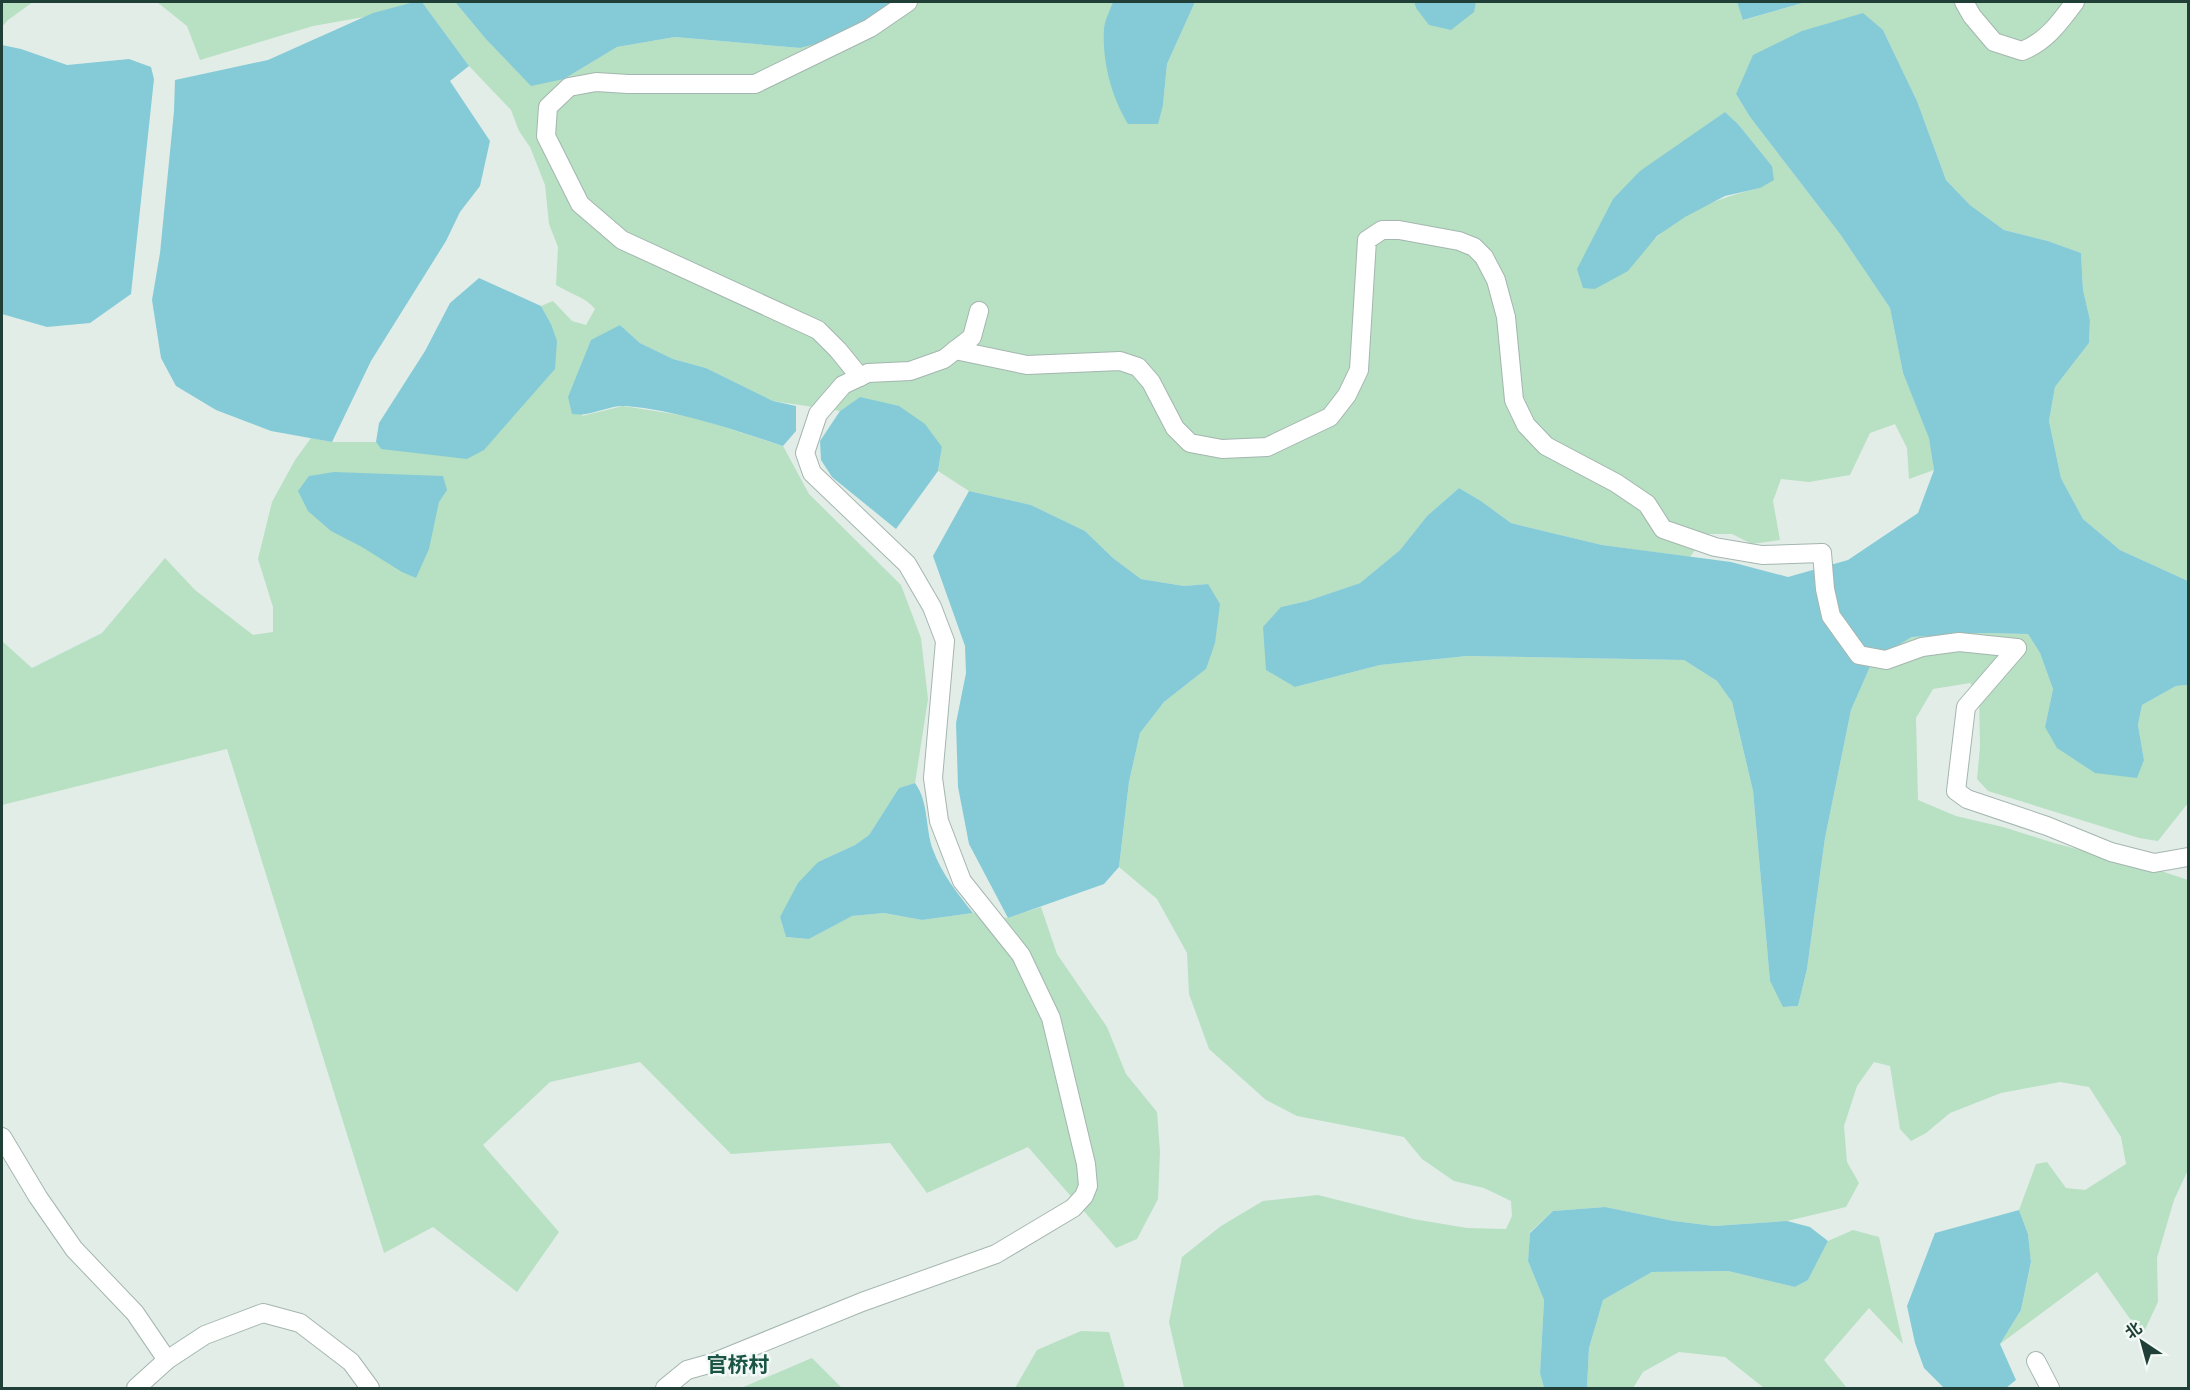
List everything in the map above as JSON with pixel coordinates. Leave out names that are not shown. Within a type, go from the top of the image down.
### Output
[{"type":"street","points":[[860,377],[818,330],[622,240],[580,204],[546,136],[548,107],[569,87],[596,82],[755,84],[870,28],[908,2]]},
{"type":"street","points":[[1964,2],[1972,16],[1994,42],[2022,51],[2038,45],[2076,2]]},
{"type":"street","points":[[955,350],[1027,365],[1120,361],[1138,367],[1151,382],[1175,428],[1190,443],[1222,448],[1267,447],[1330,417],[1351,387],[1359,370],[1367,240],[1382,230],[1399,230],[1459,240],[1474,247],[1484,257],[1496,280],[1506,317],[1514,400],[1526,425],[1546,446],[1616,483],[1647,504],[1664,529],[1715,547],[1762,555],[1822,553],[1825,589],[1831,616],[1859,655],[1886,660],[1922,647],[1959,642],[2017,648],[1966,707],[1956,791],[1967,799],[2047,826],[2111,852],[2154,863],[2188,857]]},
{"type":"street","points":[[665,1389],[687,1370],[712,1363],[862,1302],[996,1254],[1073,1208],[1084,1196],[1088,1185],[1086,1164],[1051,1018],[1021,955],[962,880],[939,821],[933,777],[945,641],[932,608],[907,564],[812,473],[805,453],[818,414],[843,385],[868,373],[910,371],[944,359],[972,337],[979,311]]},
{"type":"street","points":[[2,1137],[38,1197],[74,1249],[135,1313],[167,1359]]},
{"type":"street","points":[[136,1389],[167,1359],[205,1335],[263,1313],[300,1323],[351,1362],[370,1389]]},
{"type":"street","points":[[2036,1361],[2050,1389]]},
{"type":"green space","points":[[2,2],[33,2],[2,27]]},
{"type":"green space","points":[[157,2],[414,2],[364,17],[313,26],[200,60],[187,26]]},
{"type":"green space","points":[[422,2],[455,2],[485,38],[564,79],[617,47],[675,37],[800,48],[896,2],[1113,2],[1104,27],[1163,105],[1167,64],[1195,2],[1414,2],[1416,8],[1473,12],[1476,2],[1737,2],[1744,20],[1806,2],[2188,2],[2188,581],[2120,550],[2083,519],[2061,478],[2049,421],[2055,387],[2089,343],[2090,320],[2083,291],[2081,253],[2048,241],[2004,230],[1970,205],[1946,180],[1917,101],[1883,30],[1736,94],[1750,117],[1840,234],[1890,308],[1903,373],[1930,438],[1934,470],[1909,479],[1907,448],[1895,424],[1870,433],[1850,475],[1809,482],[1781,479],[1773,501],[1780,540],[1752,544],[1732,534],[1706,534],[1690,557],[1602,545],[1511,523],[1459,488],[1427,516],[1400,550],[1360,583],[1307,601],[1281,607],[1295,687],[1380,665],[1467,656],[1684,660],[1717,681],[1732,702],[1753,791],[1770,981],[1784,1007],[1798,1006],[1807,969],[1825,838],[1851,710],[1873,660],[1912,637],[1982,633],[2028,634],[2040,653],[2053,689],[2045,727],[2144,760],[2138,725],[2142,705],[2176,686],[2188,685],[2188,803],[2158,841],[2139,838],[1988,791],[1977,779],[1980,747],[1979,694],[1970,683],[1933,689],[1916,718],[1918,800],[1956,816],[2003,827],[2188,880],[2188,1170],[2174,1200],[2157,1258],[2158,1302],[2142,1336],[2097,1272],[2000,1344],[2021,1310],[2031,1263],[2028,1234],[2019,1210],[2036,1164],[2047,1162],[2066,1188],[2085,1190],[2126,1164],[2121,1137],[2089,1087],[2060,1082],[2001,1093],[1950,1113],[1926,1133],[1911,1141],[1900,1129],[1890,1066],[1874,1062],[1857,1086],[1844,1126],[1847,1162],[1859,1183],[1846,1207],[1787,1221],[1714,1226],[1674,1221],[1605,1207],[1553,1211],[1530,1232],[1528,1261],[1544,1300],[1540,1373],[1544,1388],[1184,1388],[1169,1322],[1182,1257],[1221,1226],[1263,1201],[1318,1195],[1413,1219],[1467,1228],[1506,1229],[1512,1216],[1511,1201],[1484,1188],[1454,1181],[1422,1159],[1404,1137],[1297,1116],[1266,1100],[1209,1049],[1189,994],[1187,953],[1157,899],[1119,867],[1129,782],[1140,733],[1164,702],[1206,669],[1208,584],[1184,586],[1141,579],[1113,558],[1085,531],[1031,505],[969,491],[938,471],[942,447],[860,397],[840,411],[773,401],[706,368],[673,359],[640,343],[620,325],[582,416],[623,406],[693,417],[783,446],[809,494],[901,585],[921,638],[928,699],[915,783],[899,788],[869,835],[855,845],[818,862],[780,917],[786,937],[809,939],[851,916],[884,913],[922,920],[973,913],[1008,918],[1041,907],[1057,954],[1107,1027],[1126,1074],[1157,1112],[1160,1152],[1158,1199],[1137,1239],[1116,1248],[1028,1147],[927,1193],[890,1143],[731,1154],[640,1062],[550,1082],[483,1145],[559,1232],[517,1292],[433,1227],[384,1253],[227,749],[2,805],[2,641],[32,668],[102,633],[165,558],[195,590],[253,635],[273,632],[273,607],[258,559],[272,502],[295,460],[311,438],[332,442],[376,442],[381,449],[551,324],[541,306],[553,301],[572,321],[586,325],[595,309],[556,285],[558,247],[549,224],[545,185],[530,147],[519,131],[511,110],[469,66]],"holes":[[[1725,112],[1738,124],[1772,166],[1760,188],[1732,195],[1682,218],[1655,239],[1628,271],[1697,132]]]},
{"type":"green space","points":[[1853,1230],[1879,1237],[1903,1344],[1869,1308],[1824,1360],[1847,1388],[1764,1388],[1725,1357],[1679,1352],[1643,1372],[1633,1388],[1587,1388],[1589,1348],[1603,1300],[1652,1272],[1728,1271],[1795,1287],[1808,1280],[1828,1241]]},
{"type":"green space","points":[[1081,1331],[1109,1332],[1125,1388],[1015,1388],[1037,1350]]},
{"type":"green space","points":[[812,1358],[842,1388],[741,1388]]},
{"type":"water","points":[[422,2],[469,66],[450,81],[490,141],[480,186],[460,212],[446,241],[371,361],[332,442],[271,431],[216,410],[176,386],[161,358],[152,300],[160,253],[175,80],[268,60],[373,13]]},
{"type":"water","points":[[455,2],[896,2],[848,35],[800,48],[675,37],[617,47],[564,79],[531,86],[485,38]]},
{"type":"water","points":[[1113,2],[1195,2],[1167,64],[1163,105],[1158,124],[1128,124],[1112,90],[1106,65],[1104,40],[1105,25]]},
{"type":"water","points":[[1414,2],[1476,2],[1474,12],[1451,30],[1429,25]]},
{"type":"water","points":[[1737,2],[1806,2],[1743,20]]},
{"type":"water","points":[[1863,13],[1883,30],[1917,101],[1946,180],[1970,205],[2004,230],[2048,241],[2081,253],[2083,290],[2090,320],[2089,343],[2055,387],[2049,421],[2061,478],[2083,519],[2120,550],[2188,581],[2188,685],[2176,686],[2142,705],[2138,725],[2144,760],[2137,778],[2095,773],[2057,748],[2045,727],[2053,689],[2040,653],[2028,634],[1982,633],[1912,637],[1873,660],[1851,710],[1825,838],[1807,969],[1798,1006],[1783,1007],[1770,981],[1753,791],[1732,702],[1717,681],[1684,660],[1467,656],[1380,665],[1295,687],[1266,670],[1263,627],[1281,607],[1307,601],[1360,583],[1400,550],[1427,516],[1459,488],[1511,523],[1602,545],[1731,562],[1788,577],[1848,560],[1918,513],[1934,470],[1929,438],[1903,373],[1890,308],[1840,234],[1750,117],[1736,94],[1753,55],[1802,31]]},
{"type":"water","points":[[2,45],[67,65],[129,59],[151,67],[154,79],[131,294],[90,323],[47,327],[2,314]]},
{"type":"water","points":[[1725,112],[1738,124],[1772,166],[1774,180],[1760,188],[1725,196],[1685,217],[1657,236],[1628,271],[1595,289],[1583,288],[1577,269],[1613,199],[1640,171]]},
{"type":"water","points":[[479,278],[541,306],[557,341],[555,369],[484,450],[467,459],[381,449],[376,442],[379,423],[425,351],[450,303]]},
{"type":"water","points":[[620,325],[640,343],[673,359],[706,368],[773,401],[796,406],[796,431],[783,446],[706,422],[646,408],[619,406],[586,414],[572,414],[568,397],[591,340]]},
{"type":"water","points":[[860,397],[899,406],[925,424],[942,447],[938,471],[896,529],[832,477],[821,460],[820,441],[840,411]]},
{"type":"water","points":[[334,472],[443,476],[447,490],[439,502],[429,549],[416,578],[331,531],[308,511],[298,491],[309,476]]},
{"type":"water","points":[[969,491],[1031,505],[1085,531],[1113,558],[1141,579],[1184,586],[1208,584],[1220,604],[1215,643],[1206,669],[1164,702],[1140,733],[1129,782],[1119,867],[1104,884],[1008,918],[969,844],[958,787],[956,723],[966,673],[965,646],[933,556]]},
{"type":"water","points":[[915,783],[923,798],[931,842],[937,859],[950,883],[973,913],[922,920],[884,913],[852,916],[809,939],[786,937],[780,917],[798,883],[818,862],[855,845],[869,835],[899,788]]},
{"type":"water","points":[[1605,1207],[1674,1221],[1714,1226],[1787,1221],[1810,1227],[1828,1241],[1808,1280],[1795,1287],[1728,1271],[1652,1272],[1603,1300],[1589,1348],[1587,1388],[1544,1388],[1540,1373],[1544,1300],[1528,1261],[1530,1233],[1553,1211]]},
{"type":"water","points":[[2019,1210],[2028,1234],[2031,1262],[2021,1310],[2000,1344],[2016,1380],[2006,1388],[1944,1388],[1924,1368],[1915,1343],[1907,1306],[1935,1233]]},
{"type":"district","name":"官桥村","points":[[738,1365]]}]
